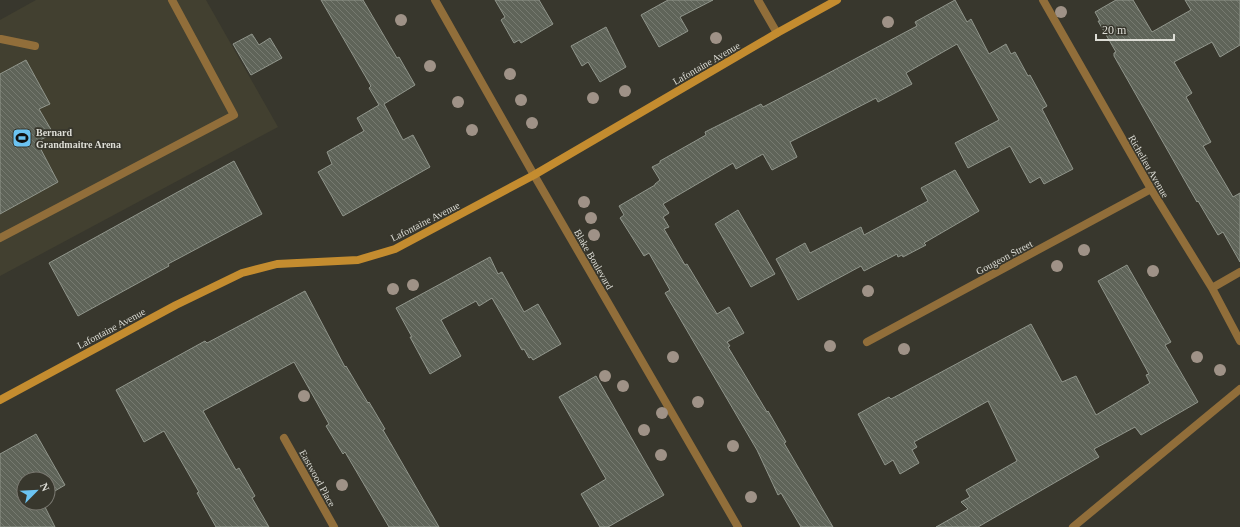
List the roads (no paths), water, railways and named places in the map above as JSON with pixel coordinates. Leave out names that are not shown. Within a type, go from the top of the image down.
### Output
[{"type":"street","points":[[0,238],[234,115],[172,0]]},
{"type":"street","name":"Blake Boulevard","points":[[435,0],[534,175],[738,527]]},
{"type":"street","points":[[758,0],[777,33]]},
{"type":"street","name":"Lafontaine Avenue","points":[[0,400],[176,305],[242,273],[277,264],[358,260],[395,249],[534,175],[777,33],[837,0]]},
{"type":"street","name":"Richelieu Avenue","points":[[1043,0],[1150,189],[1212,288],[1240,341]]},
{"type":"street","points":[[0,39],[35,46]]},
{"type":"street","name":"Gougeon Street","points":[[867,342],[1112,211],[1150,189]]},
{"type":"street","points":[[1212,288],[1240,272]]},
{"type":"street","points":[[1073,527],[1240,389]]},
{"type":"street","name":"Eastwood Place","points":[[284,438],[334,527]]},
{"type":"place","name":"Bernard Grandmaitre Arena","points":[[22,138]]}]
